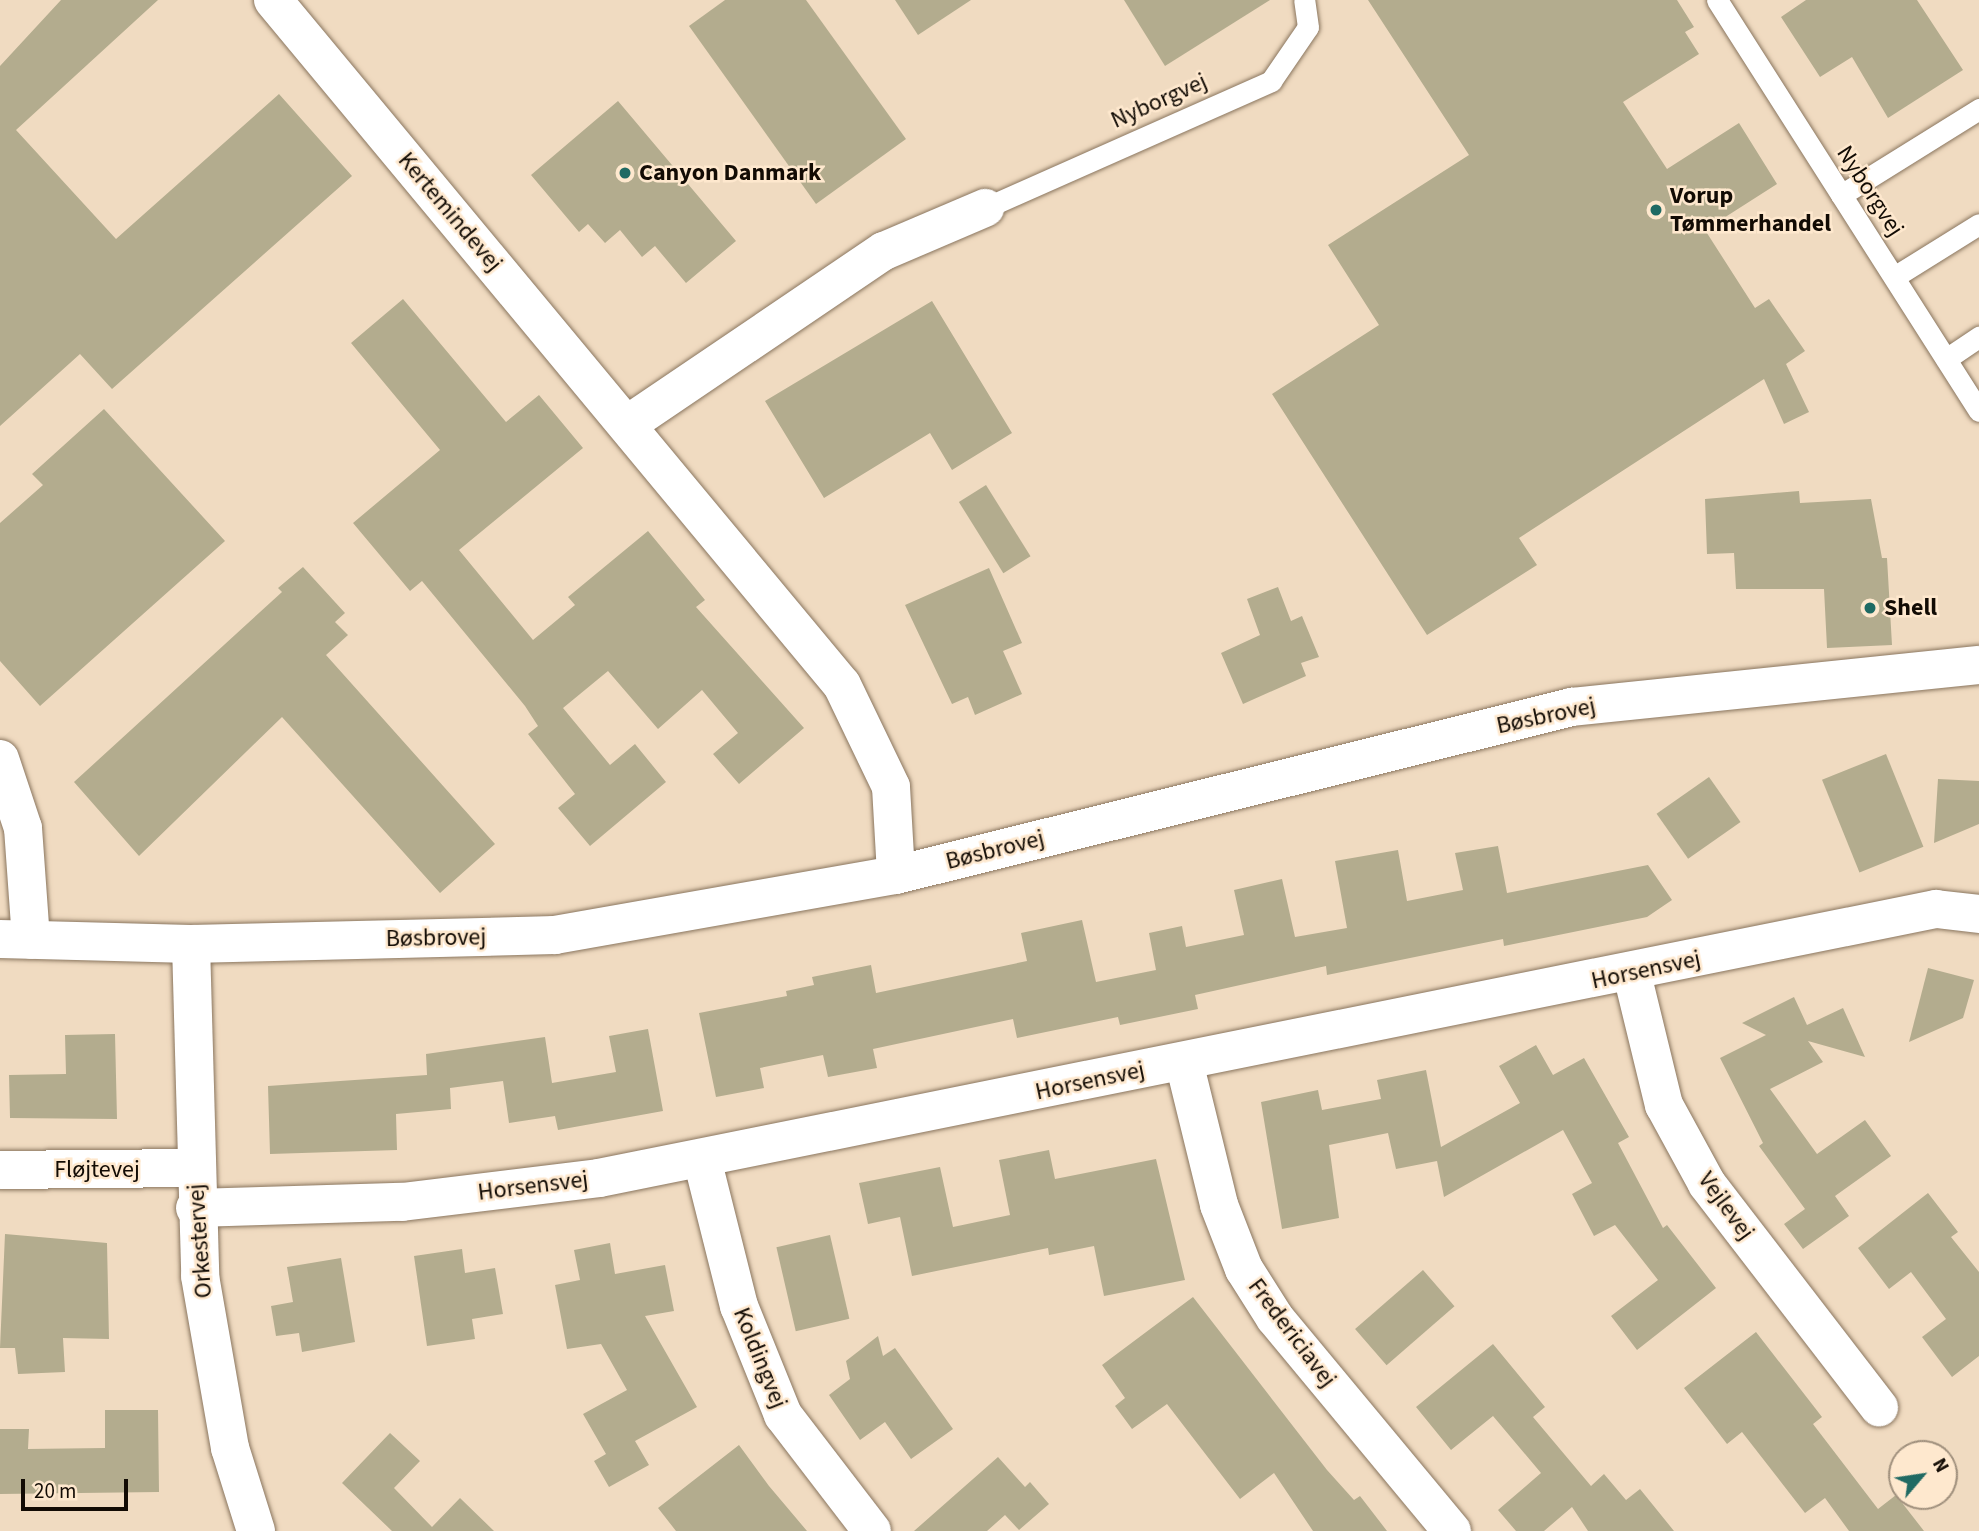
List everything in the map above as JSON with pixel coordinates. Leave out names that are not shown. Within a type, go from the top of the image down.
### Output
[{"type":"street","name":"Kertemindevej","points":[[273,0],[628,424],[842,685],[891,787],[896,875]]},
{"type":"street","points":[[628,424],[884,251],[985,208]]},
{"type":"street","name":"Bøsbrovej","points":[[16,939],[191,944],[555,935],[896,875],[1572,707],[1979,665]]},
{"type":"street","points":[[0,759],[23,828],[16,939]]},
{"type":"street","name":"Horsensvej","points":[[194,1208],[402,1202],[702,1159],[1632,974],[1936,909],[1979,915]]},
{"type":"street","name":"Orkestervej","points":[[191,944],[194,1208],[212,1363],[248,1529]]},
{"type":"street","name":"Vejlevej","points":[[1632,974],[1664,1105],[1707,1184],[1879,1407]]},
{"type":"street","name":"Fredericiavej","points":[[1184,1062],[1219,1205],[1244,1269],[1275,1318],[1452,1531]]},
{"type":"street","name":"Koldingvej","points":[[702,1159],[738,1306],[783,1415],[872,1531]]},
{"type":"street","name":"Fløjtevej","points":[[0,1170],[195,1168]]},
{"type":"lane","name":"Nyborgvej","points":[[985,208],[1270,80],[1308,27],[1304,0]]},
{"type":"lane","name":"Nyborgvej","points":[[1726,3],[1841,195],[1979,411]]},
{"type":"lane","points":[[1841,195],[1979,109]]},
{"type":"lane","points":[[1894,277],[1979,224]]},
{"type":"lane","points":[[1946,359],[1979,337]]},
{"type":"building","points":[[61,0],[158,0],[16,130],[116,239],[279,94],[352,176],[112,389],[80,354],[0,426],[0,66]]},
{"type":"building","points":[[725,0],[806,0],[906,139],[816,204],[689,26]]},
{"type":"building","points":[[895,0],[971,0],[918,35]]},
{"type":"building","points":[[1124,0],[1270,0],[1165,66]]},
{"type":"building","points":[[1368,0],[1677,0],[1694,27],[1685,32],[1699,54],[1623,102],[1667,169],[1739,123],[1777,184],[1705,230],[1755,308],[1769,299],[1805,351],[1786,364],[1809,412],[1784,424],[1764,379],[1519,538],[1537,565],[1427,635],[1272,394],[1379,325],[1328,245],[1469,155]]},
{"type":"building","points":[[1806,0],[1917,0],[1963,70],[1888,118],[1852,57],[1820,77],[1781,17]]},
{"type":"building","points":[[618,101],[736,241],[686,283],[655,246],[642,257],[620,230],[605,243],[588,224],[579,232],[531,175]]},
{"type":"building","points":[[403,299],[506,422],[539,395],[583,448],[459,550],[533,640],[575,605],[568,597],[648,531],[705,600],[696,607],[804,728],[739,784],[713,754],[738,733],[702,690],[658,729],[608,671],[563,708],[610,765],[635,744],[666,782],[590,846],[558,808],[575,794],[528,734],[538,726],[525,706],[422,581],[410,591],[353,523],[440,450],[351,343]]},
{"type":"building","points":[[932,301],[1012,433],[952,470],[930,433],[824,498],[765,401]]},
{"type":"building","points":[[104,409],[225,541],[40,706],[0,661],[0,523],[43,485],[32,474]]},
{"type":"building","points":[[986,485],[1031,556],[1003,573],[959,502]]},
{"type":"building","points":[[1799,491],[1800,503],[1871,499],[1882,558],[1887,558],[1892,645],[1827,648],[1824,589],[1736,589],[1734,553],[1707,554],[1705,499]]},
{"type":"building","points":[[303,567],[345,613],[335,622],[348,635],[326,655],[495,844],[440,893],[282,717],[139,856],[74,782],[282,592],[278,588]]},
{"type":"building","points":[[989,568],[1022,643],[1003,651],[1022,694],[975,715],[968,697],[952,704],[905,605]]},
{"type":"building","points":[[1278,587],[1291,621],[1302,616],[1319,657],[1301,663],[1306,676],[1243,704],[1221,653],[1260,635],[1247,599]]},
{"type":"building","points":[[1886,754],[1923,847],[1859,873],[1822,780]]},
{"type":"building","points":[[1709,777],[1741,822],[1688,859],[1657,814]]},
{"type":"building","points":[[1938,779],[1979,781],[1979,824],[1934,843]]},
{"type":"building","points":[[1498,846],[1507,893],[1648,865],[1672,900],[1647,917],[1504,946],[1503,939],[1327,975],[1326,966],[1195,995],[1198,1009],[1120,1025],[1118,1017],[1017,1038],[1013,1019],[873,1049],[877,1068],[828,1077],[823,1055],[760,1068],[764,1088],[716,1097],[699,1013],[787,996],[786,991],[814,985],[812,977],[871,965],[876,993],[1027,961],[1021,933],[1082,920],[1096,982],[1156,970],[1149,933],[1182,926],[1186,947],[1244,935],[1234,890],[1282,879],[1295,937],[1347,928],[1335,861],[1398,850],[1407,901],[1463,890],[1455,853]]},
{"type":"building","points":[[1928,968],[1974,980],[1963,1018],[1909,1042]]},
{"type":"building","points":[[1794,997],[1807,1025],[1843,1008],[1865,1057],[1808,1041],[1823,1062],[1770,1089],[1817,1154],[1865,1120],[1891,1156],[1835,1196],[1849,1216],[1803,1249],[1784,1224],[1805,1209],[1759,1146],[1763,1143],[1720,1058],[1766,1035],[1742,1023]]},
{"type":"building","points":[[648,1029],[663,1111],[558,1130],[555,1116],[509,1123],[503,1081],[450,1088],[451,1109],[396,1114],[397,1150],[270,1154],[268,1086],[427,1075],[426,1054],[545,1037],[552,1083],[616,1072],[609,1036]]},
{"type":"building","points":[[115,1034],[117,1119],[10,1118],[9,1075],[66,1074],[65,1035]]},
{"type":"building","points":[[1536,1045],[1553,1075],[1584,1058],[1629,1137],[1618,1143],[1663,1228],[1667,1225],[1716,1288],[1637,1350],[1611,1316],[1658,1280],[1615,1225],[1594,1236],[1572,1194],[1592,1183],[1563,1130],[1444,1197],[1437,1161],[1396,1169],[1388,1133],[1329,1145],[1339,1218],[1282,1229],[1261,1102],[1318,1090],[1322,1110],[1381,1099],[1377,1080],[1426,1070],[1441,1147],[1520,1103],[1499,1066]]},
{"type":"building","points":[[1049,1150],[1055,1179],[1156,1159],[1185,1280],[1104,1296],[1094,1246],[1049,1255],[1048,1248],[912,1276],[900,1217],[868,1224],[859,1183],[940,1167],[953,1227],[1010,1215],[999,1160]]},
{"type":"building","points":[[1928,1193],[1958,1232],[1951,1237],[1979,1272],[1979,1356],[1952,1377],[1922,1337],[1946,1319],[1911,1272],[1889,1289],[1858,1248]]},
{"type":"building","points":[[5,1234],[107,1243],[109,1339],[63,1338],[65,1372],[18,1374],[15,1348],[0,1348]]},
{"type":"building","points":[[830,1235],[849,1319],[796,1331],[776,1247]]},
{"type":"building","points":[[610,1243],[615,1274],[665,1265],[674,1311],[645,1316],[697,1407],[635,1441],[649,1465],[609,1487],[594,1461],[606,1454],[583,1414],[627,1390],[601,1344],[567,1349],[555,1285],[580,1280],[574,1250]]},
{"type":"building","points":[[462,1249],[465,1273],[495,1268],[503,1314],[472,1319],[475,1339],[427,1346],[414,1256]]},
{"type":"building","points":[[341,1258],[355,1342],[302,1352],[299,1333],[276,1336],[271,1306],[293,1302],[287,1267]]},
{"type":"building","points":[[1423,1270],[1454,1306],[1387,1365],[1355,1329]]},
{"type":"building","points":[[1193,1297],[1327,1470],[1354,1500],[1360,1496],[1387,1531],[1313,1531],[1274,1473],[1240,1499],[1167,1404],[1132,1429],[1115,1406],[1125,1398],[1102,1365]]},
{"type":"building","points":[[1756,1332],[1822,1417],[1813,1424],[1878,1509],[1888,1501],[1888,1510],[1908,1510],[1924,1531],[1849,1531],[1825,1498],[1805,1513],[1742,1432],[1727,1444],[1684,1388]]},
{"type":"building","points":[[878,1336],[883,1356],[895,1348],[953,1429],[911,1459],[885,1422],[860,1440],[829,1395],[850,1379],[846,1361]]},
{"type":"building","points":[[1493,1344],[1545,1407],[1533,1417],[1591,1486],[1604,1474],[1626,1500],[1640,1489],[1674,1531],[1588,1531],[1572,1507],[1544,1531],[1516,1531],[1498,1510],[1541,1473],[1493,1416],[1451,1450],[1416,1407]]},
{"type":"building","points":[[105,1410],[158,1410],[159,1492],[0,1494],[0,1429],[29,1429],[28,1449],[105,1448]]},
{"type":"building","points":[[390,1433],[420,1461],[394,1488],[432,1527],[460,1498],[494,1531],[392,1531],[342,1483]]},
{"type":"building","points":[[739,1445],[807,1531],[676,1531],[658,1508]]},
{"type":"building","points":[[998,1457],[1025,1487],[1030,1482],[1049,1504],[1019,1530],[1005,1515],[987,1531],[914,1531]]},
{"type":"place","name":"Canyon Danmark","points":[[625,173]]},
{"type":"place","name":"Vorup Tømmerhandel","points":[[1656,210]]},
{"type":"place","name":"Shell","points":[[1870,608]]}]
